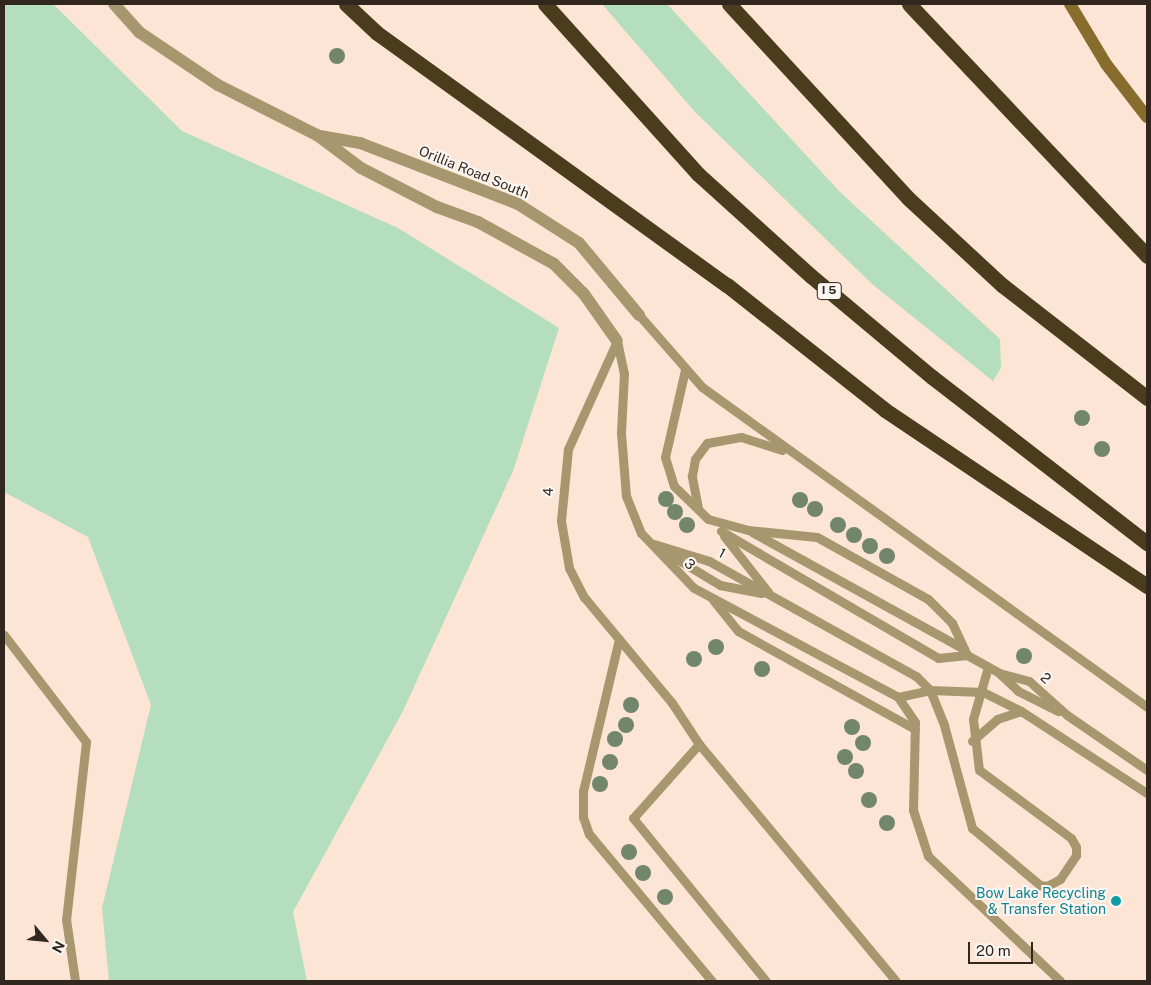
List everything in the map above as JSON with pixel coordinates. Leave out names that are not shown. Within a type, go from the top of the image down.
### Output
[{"type":"highway","points":[[346,4],[377,33],[727,285],[885,410],[1147,586]]},
{"type":"highway","name":"I 5","points":[[545,4],[698,174],[797,263],[932,377],[1147,543]]},
{"type":"highway","points":[[730,4],[909,199],[1002,284],[1147,398]]},
{"type":"highway","points":[[909,4],[1147,256]]},
{"type":"main road","points":[[1070,4],[1106,64],[1147,117]]},
{"type":"street","name":"Orillia Road South","points":[[114,4],[139,32],[218,85],[318,135],[361,168],[437,207],[478,222],[554,264],[584,294],[617,341]]},
{"type":"street","name":"Orillia Road South","points":[[318,135],[360,143],[518,204],[579,243],[639,315]]},
{"type":"lane","points":[[639,315],[685,370],[787,452],[1147,708]]},
{"type":"lane","points":[[617,341],[624,373],[621,433],[626,496],[641,532],[651,544],[720,585],[773,597]]},
{"type":"lane","name":"4","points":[[617,341],[568,450],[561,520],[569,568],[584,598],[672,704],[699,744],[896,981]]},
{"type":"lane","points":[[685,370],[665,457],[674,486],[720,532],[773,597]]},
{"type":"lane","points":[[698,508],[692,476],[695,459],[707,443],[741,437],[787,452]]},
{"type":"lane","points":[[708,519],[748,530],[817,537],[928,599],[952,623],[966,652]]},
{"type":"lane","points":[[748,530],[966,652],[999,673],[1018,691],[1068,715],[1147,770]]},
{"type":"lane","points":[[720,532],[938,658],[966,652]]},
{"type":"lane","name":"1","points":[[651,544],[710,562],[916,676],[930,690]]},
{"type":"lane","name":"3","points":[[651,544],[694,588],[711,598]]},
{"type":"lane","points":[[711,598],[898,697],[915,722],[913,810],[928,856],[1060,981]]},
{"type":"lane","points":[[711,598],[738,631],[915,729]]},
{"type":"lane","points":[[4,635],[86,742],[66,919],[75,981]]},
{"type":"lane","points":[[618,638],[583,791],[583,817],[589,834],[712,981]]},
{"type":"lane","points":[[930,690],[972,828],[1040,886],[1060,879],[1076,855],[1071,838],[979,770],[972,741],[973,719],[983,692],[988,667]]},
{"type":"lane","name":"2","points":[[999,673],[1028,680],[1068,715]]},
{"type":"lane","points":[[898,697],[930,690],[983,692],[1021,711],[1147,793]]},
{"type":"lane","points":[[972,741],[997,719],[1021,711]]},
{"type":"lane","points":[[699,744],[633,818],[766,981]]},
{"type":"green space","points":[[4,4],[53,4],[182,131],[398,228],[559,328],[513,471],[403,711],[293,912],[307,981],[109,981],[102,908],[151,705],[88,537],[4,492]]},
{"type":"green space","points":[[602,4],[667,4],[840,192],[1000,339],[1001,368],[993,381],[872,284],[695,112]]},
{"type":"place","name":"Bow Lake Recycling & Transfer Station","points":[[1116,901]]}]
